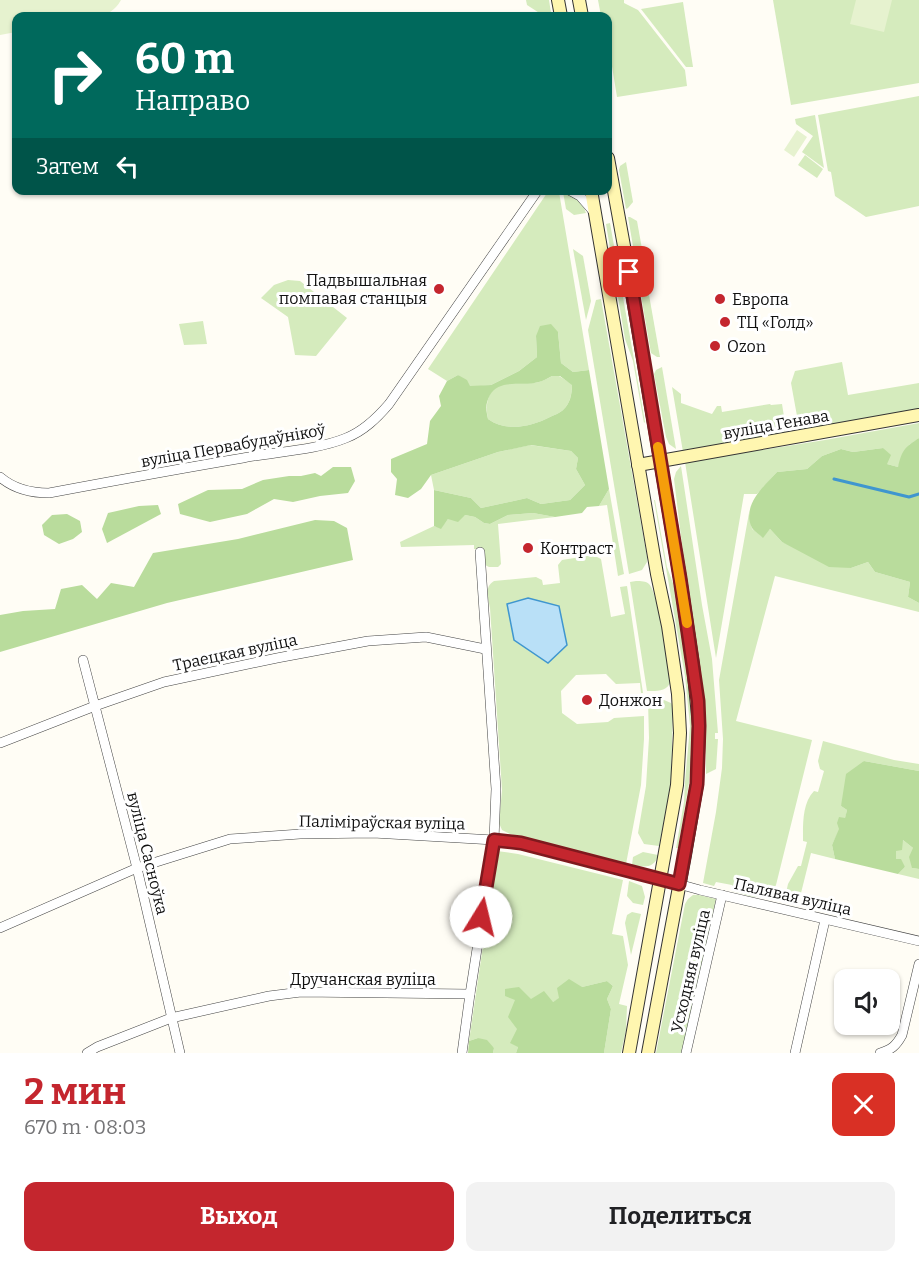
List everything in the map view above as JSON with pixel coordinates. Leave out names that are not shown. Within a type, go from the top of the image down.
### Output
[{"type":"main road","points":[[612,180],[698,701],[697,784],[648,1053]]},
{"type":"main road","points":[[592,195],[668,626],[678,694],[680,733],[677,785],[629,1053]]},
{"type":"main road","name":"вуліца Генава","points":[[639,465],[919,415]]},
{"type":"street","name":"вуліца Первабудаўнікоў","points":[[0,477],[5,482],[21,489],[36,493],[49,493],[325,445],[362,430],[389,404],[535,195]]},
{"type":"street","points":[[578,195],[594,212]]},
{"type":"street","points":[[462,1053],[494,840],[496,789],[480,552]]},
{"type":"street","name":"Траецкая вуліца","points":[[0,743],[164,682],[277,658],[368,641],[426,637],[485,649]]},
{"type":"street","name":"вуліца Сасноўка","points":[[83,660],[137,868],[180,1053]]},
{"type":"street","name":"Паліміраўская вуліца","points":[[0,928],[137,868],[230,839],[300,834],[373,833],[494,840],[521,843],[660,879]]},
{"type":"street","name":"Палявая вуліца","points":[[660,879],[919,941]]},
{"type":"street","name":"Усходняя вуліца","points":[[686,1053],[722,895]]},
{"type":"street","points":[[795,1053],[825,920]]},
{"type":"street","points":[[880,1053],[891,1050],[902,1035],[919,964]]},
{"type":"street","name":"Дручанская вуліца","points":[[87,1053],[171,1018],[269,996],[301,992],[470,994]]},
{"type":"green space","points":[[0,0],[121,0],[109,12],[12,12],[12,33],[0,35]]},
{"type":"green space","points":[[526,0],[549,0],[551,12],[538,12],[527,5]]},
{"type":"green space","points":[[598,0],[624,0],[624,3],[638,10],[685,70],[687,86],[617,97],[612,66],[612,12],[600,12]]},
{"type":"green space","points":[[773,0],[919,0],[919,83],[791,105]]},
{"type":"green space","points":[[856,0],[892,0],[884,32],[850,24]]},
{"type":"green space","points":[[683,2],[693,67],[686,67],[641,9]]},
{"type":"green space","points":[[919,96],[919,206],[866,217],[835,196],[818,115]]},
{"type":"green space","points":[[815,115],[824,168],[802,152],[813,136],[796,124],[795,119]]},
{"type":"green space","points":[[797,130],[807,137],[794,157],[784,150]]},
{"type":"green space","points":[[805,155],[823,169],[817,178],[798,165]]},
{"type":"green space","points":[[626,162],[633,202],[626,209],[619,170],[620,166]]},
{"type":"green space","points":[[546,195],[560,195],[589,370],[573,372],[561,363],[558,332],[536,336],[537,357],[519,371],[491,385],[470,387],[458,375],[447,381],[428,369]]},
{"type":"green space","points":[[564,195],[571,195],[582,205],[586,213],[574,215],[566,209]]},
{"type":"green space","points":[[628,217],[637,221],[644,260],[634,252]]},
{"type":"green space","points":[[610,223],[644,423],[633,361],[625,339],[606,224]]},
{"type":"green space","points":[[573,249],[583,256],[591,301],[586,320]]},
{"type":"green space","points":[[643,278],[646,278],[660,357],[651,353],[639,284]]},
{"type":"green space","points":[[288,280],[300,281],[347,318],[316,356],[295,355],[288,317],[261,298],[274,285]]},
{"type":"green space","points":[[601,299],[647,557],[642,570],[629,574],[588,330],[596,300]]},
{"type":"green space","points":[[203,321],[207,344],[184,345],[179,324]]},
{"type":"green space","points":[[551,324],[558,332],[561,363],[573,372],[589,370],[609,489],[599,506],[587,507],[582,513],[555,517],[533,513],[508,515],[490,524],[465,515],[458,522],[448,519],[441,529],[434,526],[434,490],[471,498],[481,508],[527,498],[541,504],[570,500],[585,485],[576,469],[578,458],[571,451],[531,445],[498,452],[431,475],[421,489],[408,498],[395,495],[397,479],[391,472],[391,459],[427,444],[430,421],[441,406],[439,396],[447,381],[458,375],[467,380],[470,386],[491,385],[519,371],[537,357],[536,336],[540,326]],"holes":[[[552,376],[560,376],[572,385],[569,402],[560,412],[519,427],[503,426],[488,419],[487,401],[499,386],[541,382]]]},
{"type":"green space","points":[[842,362],[848,395],[919,383],[919,410],[801,429],[791,383],[795,371]]},
{"type":"green space","points":[[662,367],[676,449],[669,444],[666,437],[654,374]]},
{"type":"green space","points":[[552,376],[559,376],[572,384],[569,402],[560,412],[519,427],[503,426],[488,419],[488,399],[492,391],[500,385],[537,383]]},
{"type":"green space","points":[[672,387],[681,394],[681,403],[712,414],[717,406],[721,406],[722,412],[782,404],[786,429],[783,434],[683,452]]},
{"type":"green space","points":[[919,423],[919,438],[909,445],[898,467],[887,464],[883,448],[853,452],[841,449],[822,456],[807,469],[777,472],[757,494],[744,494],[716,658],[685,462]]},
{"type":"green space","points":[[919,438],[919,603],[908,597],[910,582],[875,572],[868,562],[851,568],[829,567],[782,542],[770,529],[763,538],[752,528],[749,512],[752,504],[760,490],[777,472],[807,469],[822,456],[841,449],[853,452],[883,448],[891,455],[887,464],[898,467],[905,449]]},
{"type":"green space","points":[[530,445],[571,451],[578,458],[576,469],[585,485],[570,500],[541,504],[527,498],[481,508],[471,498],[434,490],[431,475],[498,452]]},
{"type":"green space","points":[[681,466],[712,659],[718,733],[715,733],[715,739],[718,739],[716,769],[706,774],[702,684],[674,479]]},
{"type":"green space","points":[[333,467],[351,467],[355,481],[348,493],[293,502],[274,499],[247,514],[210,522],[180,514],[178,504],[208,490],[242,489],[263,480],[289,476],[315,473],[321,476]]},
{"type":"green space","points":[[609,489],[624,574],[618,576],[607,505],[599,506]]},
{"type":"green space","points":[[654,500],[667,567],[674,586],[689,675],[694,726],[689,783],[678,848],[676,848],[684,802],[690,726],[685,676]]},
{"type":"green space","points":[[158,505],[161,514],[107,543],[102,529],[108,513],[139,506]]},
{"type":"green space","points":[[533,513],[555,517],[498,524],[501,564],[498,567],[485,565],[483,549],[474,549],[474,545],[401,547],[400,542],[434,526],[441,528],[448,519],[465,515],[490,524],[508,515]]},
{"type":"green space","points":[[749,513],[752,529],[763,537],[770,529],[782,542],[851,568],[868,562],[875,572],[910,582],[908,597],[919,603],[919,612],[775,576],[736,721],[812,740],[776,885],[768,895],[762,897],[732,891],[732,885],[716,882],[714,886],[703,883],[722,768],[723,739],[719,680]]},
{"type":"green space","points":[[67,514],[80,521],[82,532],[73,539],[59,544],[44,535],[42,525],[52,515]]},
{"type":"green space","points":[[315,520],[334,521],[347,528],[353,560],[167,603],[0,652],[0,615],[55,609],[61,589],[82,585],[97,599],[111,583],[134,587],[153,553],[238,539]]},
{"type":"green space","points":[[593,555],[601,559],[611,617],[625,614],[620,587],[627,586],[643,693],[641,693],[640,683],[616,684],[606,674],[576,675],[561,691],[562,713],[577,724],[644,716],[641,785],[626,864],[510,834],[502,830],[499,823],[502,790],[488,589],[494,581],[536,577],[542,580],[543,585],[560,583],[558,565],[562,560]],"holes":[[[528,598],[559,606],[567,645]]]},
{"type":"green space","points":[[630,582],[649,584],[656,600],[671,681],[661,690],[647,691]]},
{"type":"green space","points":[[664,700],[671,703],[673,707],[671,786],[659,846],[644,844],[638,833],[646,786],[649,738],[648,701]]},
{"type":"green space","points":[[823,741],[894,760],[919,764],[919,771],[864,761],[841,806],[847,810],[832,845],[835,859],[811,853],[798,905],[784,902],[788,884],[798,866],[801,866],[807,842],[803,841],[804,814],[810,796],[814,791],[818,792],[824,771],[820,769],[818,761]]},
{"type":"green space","points":[[864,761],[919,771],[919,869],[912,868],[909,857],[913,848],[903,840],[902,850],[896,851],[896,859],[901,859],[905,867],[898,874],[835,859],[832,845],[839,829],[837,823],[839,817],[845,818],[847,810],[841,806],[846,774]]},
{"type":"green space","points":[[903,840],[913,848],[912,868],[919,869],[919,879],[898,874],[905,867],[896,860],[896,851]]},
{"type":"green space","points":[[497,851],[623,880],[612,934],[623,936],[628,965],[619,1004],[627,1006],[626,1030],[621,1053],[604,1053],[611,1009],[607,999],[613,986],[607,981],[582,987],[553,1002],[531,999],[516,1000],[518,1047],[516,1053],[493,1053],[494,1048],[478,1038],[469,1041]]},
{"type":"green space","points":[[643,852],[658,855],[654,863],[644,866],[632,865],[633,857]]},
{"type":"green space","points":[[629,881],[642,886],[645,897],[643,905],[633,903],[627,896]]},
{"type":"green space","points":[[693,895],[716,899],[682,1053],[656,1053],[685,904]]},
{"type":"green space","points":[[632,912],[641,914],[631,955],[625,923],[627,915]]},
{"type":"green space","points":[[569,979],[582,987],[607,981],[613,986],[607,999],[611,1009],[604,1053],[516,1053],[518,1047],[510,1043],[517,1029],[508,1017],[515,1000],[505,996],[505,989],[519,987],[531,999],[544,991],[553,1002],[559,998],[557,988]]},
{"type":"green space","points":[[478,1038],[487,1040],[494,1048],[493,1053],[468,1053],[469,1041]]},
{"type":"water","points":[[528,598],[559,606],[567,645],[548,663],[514,640],[507,604]]},
{"type":"waterway","points":[[834,479],[909,497],[919,494]]},
{"type":"slow traffic","points":[[658,447],[687,623]]},
{"type":"place","name":"Падвышальная помпавая станцыя","points":[[439,289]]},
{"type":"place","name":"Европа","points":[[720,299]]},
{"type":"place","name":"ТЦ «Голд»","points":[[725,322]]},
{"type":"place","name":"Ozon","points":[[715,346]]},
{"type":"place","name":"Контраст","points":[[528,548]]},
{"type":"place","name":"Донжон","points":[[587,700]]},
{"type":"route","points":[[481,917],[494,840],[521,843],[679,884],[697,784],[698,701],[629,272]]}]
